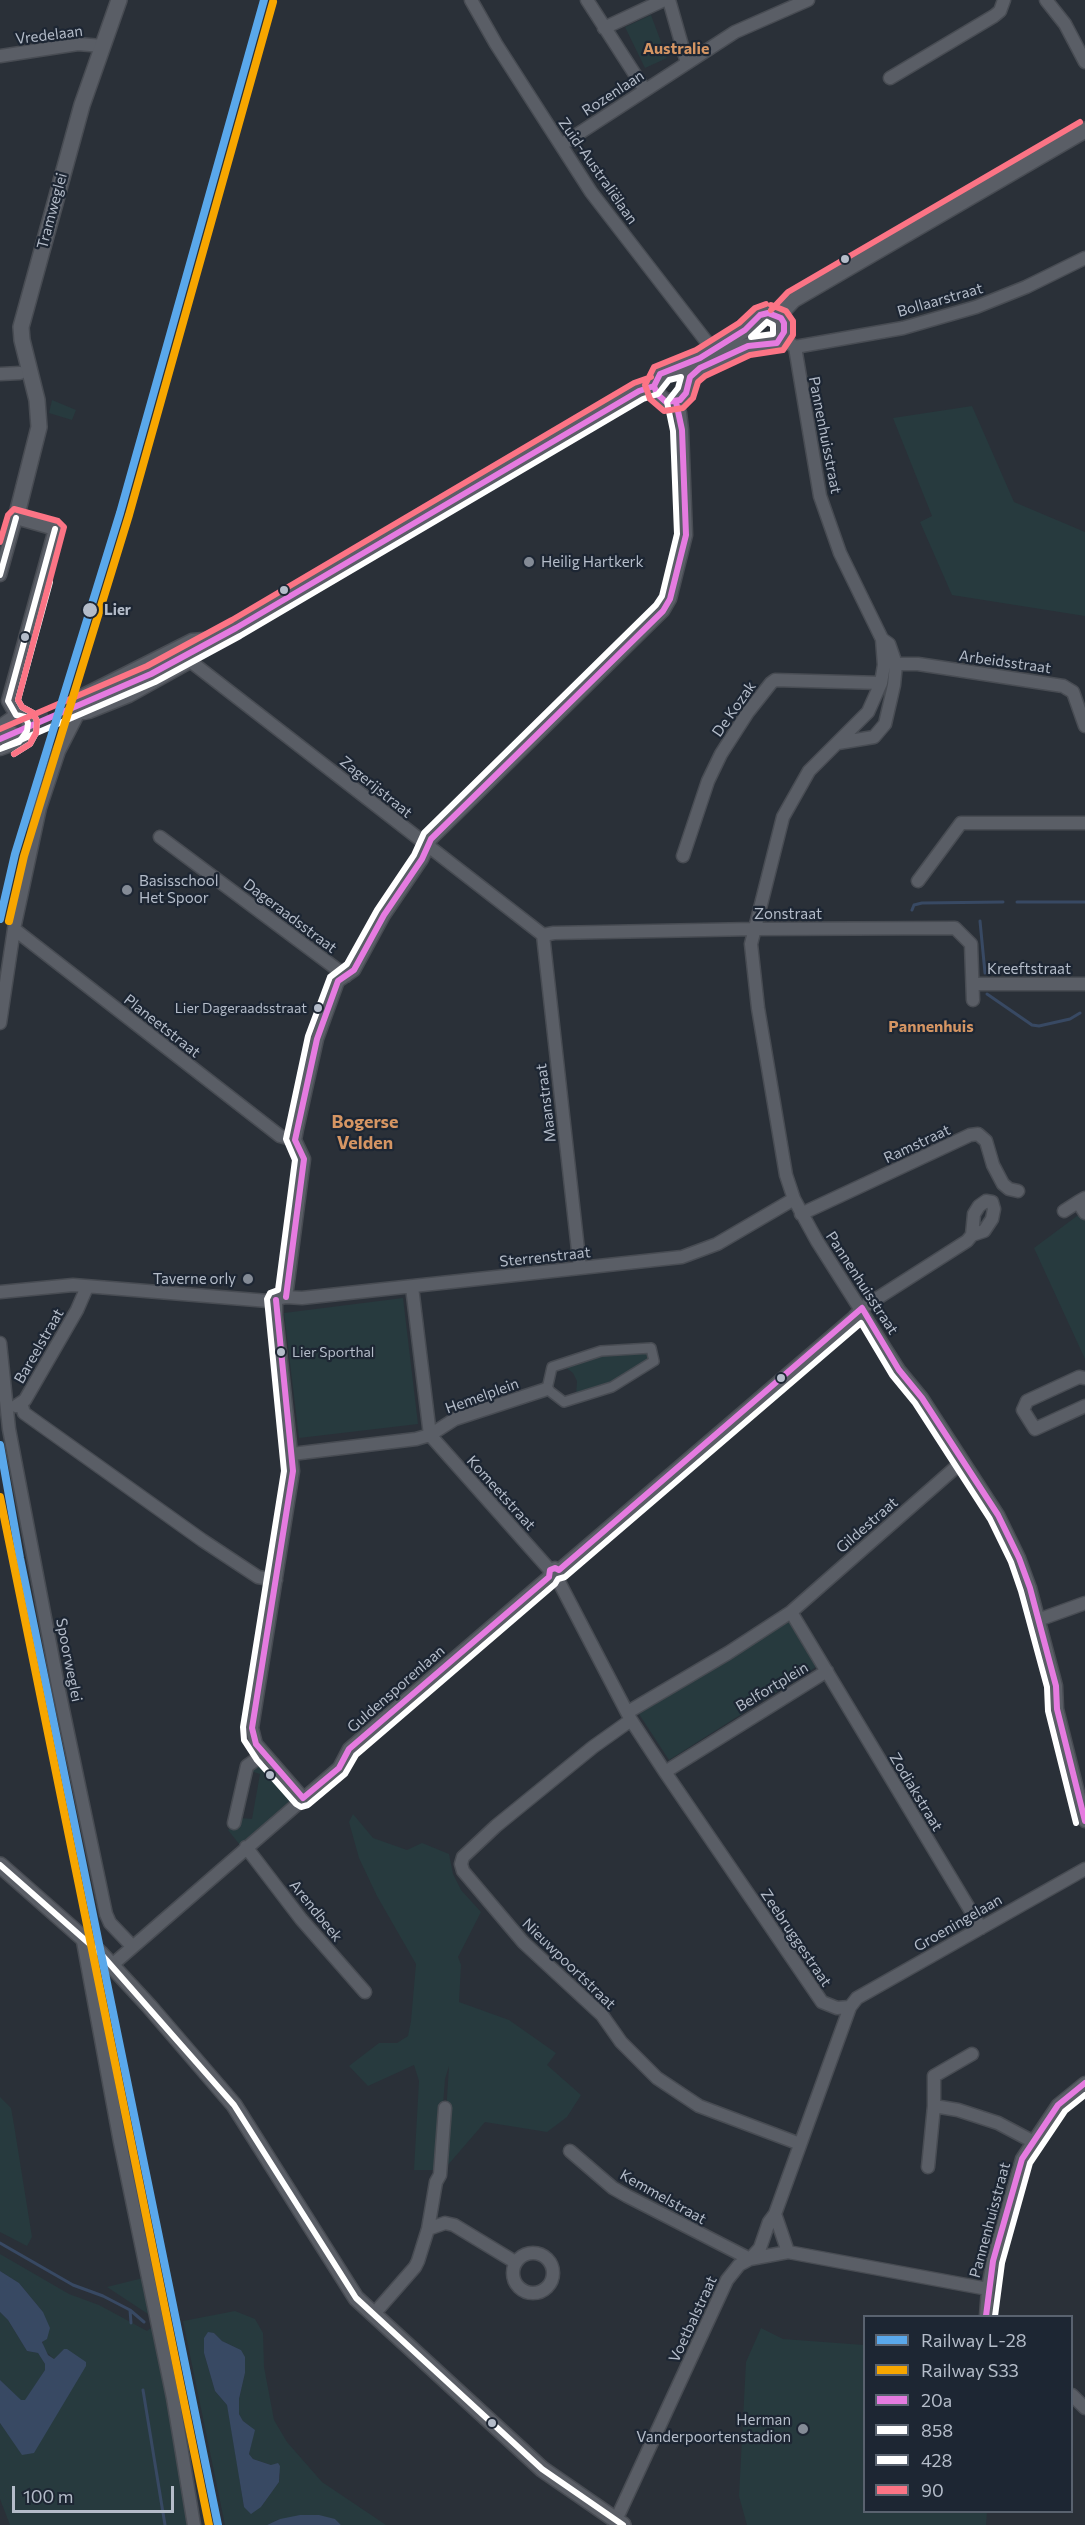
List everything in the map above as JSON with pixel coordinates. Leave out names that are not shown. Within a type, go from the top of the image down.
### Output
[{"type":"street","name":"Tramweglei","points":[[16,518],[39,427],[37,400],[22,340],[21,327],[81,105],[119,0]]},
{"type":"street","name":"Zuid-Australiëlaan","points":[[471,0],[496,44],[604,210],[713,350]]},
{"type":"street","points":[[587,0],[645,90]]},
{"type":"street","points":[[604,28],[664,0]]},
{"type":"street","points":[[669,0],[687,63]]},
{"type":"street","points":[[770,0],[774,14]]},
{"type":"street","name":"Rozenlaan","points":[[561,145],[735,32],[808,0]]},
{"type":"street","points":[[890,78],[994,16],[1000,11],[1004,0]]},
{"type":"street","points":[[1046,0],[1065,24],[1085,62]]},
{"type":"street","name":"Vredelaan","points":[[0,56],[78,44],[102,46]]},
{"type":"street","points":[[778,316],[793,300],[1085,130]]},
{"type":"street","name":"Bollaarstraat","points":[[795,347],[903,328],[976,307],[1026,287],[1085,258]]},
{"type":"street","points":[[0,1023],[14,929],[40,808],[59,751],[81,710],[215,638],[639,391],[654,386],[660,374],[682,367],[713,350],[745,330],[760,315],[768,313],[778,316],[784,323],[782,338],[774,344],[748,346],[700,368],[690,377],[686,393],[676,402],[661,400],[654,386]]},
{"type":"street","points":[[782,338],[795,347]]},
{"type":"street","name":"Pannenhuisstraat","points":[[795,347],[820,496],[840,553],[882,639],[884,665],[881,683],[868,712],[809,771],[783,817],[751,944],[758,1008],[786,1175],[801,1214],[899,1370],[922,1398],[963,1461],[1008,1536],[1030,1588],[1056,1686],[1057,1709],[1085,1821]]},
{"type":"street","points":[[0,374],[20,373]]},
{"type":"street","points":[[303,1798],[256,1744],[252,1728],[293,1471],[276,1315],[281,1299],[304,1159],[295,1140],[317,1039],[338,981],[354,970],[384,915],[422,859],[427,846],[441,829],[663,611],[670,600],[686,535],[682,430],[676,402]]},
{"type":"street","points":[[0,575],[16,518],[55,529],[8,700],[16,715],[25,717],[28,723],[24,737],[0,750]]},
{"type":"street","name":"Pannenhuisstraat","points":[[882,639],[890,644],[896,664]]},
{"type":"street","name":"Zagerijstraat","points":[[81,710],[84,714],[129,696],[190,662],[543,935]]},
{"type":"street","points":[[837,743],[874,737],[880,733],[890,707],[896,664]]},
{"type":"street","name":"Arbeidsstraat","points":[[896,664],[918,664],[1063,686],[1073,692],[1085,726]]},
{"type":"street","name":"De Kozak","points":[[683,856],[708,781],[721,754],[748,712],[771,683],[775,680],[814,680],[881,683]]},
{"type":"street","points":[[4,733],[16,715]]},
{"type":"street","points":[[918,881],[961,823],[1085,823]]},
{"type":"street","name":"Dageraadsstraat","points":[[160,837],[346,976]]},
{"type":"street","name":"Zonstraat","points":[[543,935],[754,929],[955,928],[971,945],[973,1000]]},
{"type":"street","name":"Planeetstraat","points":[[14,929],[280,1136],[295,1140]]},
{"type":"street","name":"Maanstraat","points":[[543,935],[580,1268]]},
{"type":"street","name":"Kreeftstraat","points":[[973,984],[1085,984]]},
{"type":"street","name":"Ramstraat","points":[[801,1214],[970,1135],[978,1134],[986,1141],[993,1165],[1003,1184],[1009,1189],[1018,1191]]},
{"type":"street","name":"Sterrenstraat","points":[[281,1299],[682,1257],[717,1244],[794,1199]]},
{"type":"street","points":[[1064,1211],[1081,1200],[1085,1214]]},
{"type":"street","name":"Guldensporenlaan","points":[[132,1946],[339,1768],[349,1749],[853,1318],[861,1308],[967,1241],[972,1235]]},
{"type":"street","name":"Bareelstraat","points":[[0,1292],[73,1285],[281,1299]]},
{"type":"street","name":"Bareelstraat","points":[[6,1408],[21,1403],[77,1310],[87,1287]]},
{"type":"street","points":[[292,1454],[416,1439],[430,1435],[412,1287]]},
{"type":"street","name":"Spoorweglei","points":[[0,1343],[6,1408],[58,1686],[106,1914],[110,1923],[132,1946]]},
{"type":"street","points":[[651,1348],[654,1361],[612,1387],[564,1402],[547,1389],[552,1368],[601,1351],[651,1348]]},
{"type":"street","points":[[1085,1378],[1079,1377],[1027,1401],[1023,1410],[1035,1429],[1085,1406]]},
{"type":"street","name":"Hemelplein","points":[[430,1435],[455,1419],[547,1389]]},
{"type":"street","points":[[21,1403],[24,1413],[202,1540],[258,1577],[276,1580]]},
{"type":"street","name":"Komeetstraat","points":[[430,1435],[554,1574],[629,1716]]},
{"type":"street","name":"Gildestraat","points":[[791,1612],[963,1461]]},
{"type":"street","points":[[1038,1620],[1085,1603]]},
{"type":"street","points":[[629,1716],[791,1612]]},
{"type":"street","name":"Belfortplein","points":[[664,1772],[826,1671],[791,1612]]},
{"type":"street","name":"Zodiakstraat","points":[[826,1671],[981,1928]]},
{"type":"street","name":"Zeebruggestraat","points":[[629,1716],[664,1772],[822,2002],[837,2008],[850,2007]]},
{"type":"street","name":"Nieuwpoortstraat","points":[[629,1716],[496,1826],[463,1857],[461,1864],[463,1871],[523,1942],[602,2015],[621,2042],[657,2078],[699,2106],[800,2145]]},
{"type":"street","points":[[234,1823],[247,1766],[264,1754]]},
{"type":"street","name":"Arendbeek","points":[[246,1847],[300,1919],[365,1992]]},
{"type":"street","points":[[0,1865],[82,1936],[111,1965],[234,2104],[356,2298],[542,2469],[619,2523]]},
{"type":"street","name":"Groeningelaan","points":[[850,2007],[857,1998],[1085,1869]]},
{"type":"street","points":[[82,1936],[122,2153],[173,2398],[194,2525]]},
{"type":"street","points":[[111,1965],[132,1946]]},
{"type":"street","points":[[750,2259],[760,2248],[769,2222],[775,2214],[850,2007]]},
{"type":"street","points":[[928,2167],[934,2106],[934,2076],[972,2054]]},
{"type":"street","name":"Pannenhuisstraat","points":[[986,2315],[988,2289],[1022,2159],[1058,2104],[1085,2083]]},
{"type":"street","points":[[934,2106],[958,2110],[998,2123],[1032,2141]]},
{"type":"street","points":[[373,2315],[415,2267],[428,2229],[436,2182],[440,2175],[445,2108]]},
{"type":"street","name":"Kemmelstraat","points":[[570,2151],[613,2188],[750,2259]]},
{"type":"street","points":[[775,2214],[788,2252]]},
{"type":"street","points":[[428,2229],[445,2223],[454,2225],[515,2262]]},
{"type":"street","points":[[750,2259],[788,2252],[988,2289]]},
{"type":"street","name":"Voetbalstraat","points":[[619,2523],[727,2280],[738,2265],[750,2259]]},
{"type":"street","points":[[1073,2397],[1085,2408]]},
{"type":"green space","points":[[651,15],[667,58],[645,68],[625,27]]},
{"type":"green space","points":[[52,400],[76,410],[72,420],[49,413]]},
{"type":"green space","points":[[972,406],[1014,502],[1085,532],[1085,616],[952,595],[920,522],[932,516],[893,418]]},
{"type":"green space","points":[[1081,1213],[1085,1220],[1085,1359],[1034,1248]]},
{"type":"green space","points":[[403,1298],[418,1424],[299,1438],[284,1313]]},
{"type":"green space","points":[[649,1351],[651,1360],[612,1384],[576,1396],[577,1381],[573,1373],[564,1366],[602,1353]]},
{"type":"green space","points":[[789,1622],[816,1667],[669,1760],[639,1714]]},
{"type":"green space","points":[[265,1763],[290,1792],[291,1800],[240,1845],[228,1830],[241,1818],[252,1819],[260,1774],[251,1771]]},
{"type":"green space","points":[[353,1814],[373,1838],[407,1850],[422,1843],[449,1854],[453,1874],[461,1890],[481,1912],[458,1957],[461,1965],[459,2002],[509,2020],[556,2053],[547,2065],[581,2095],[567,2117],[547,2132],[485,2122],[447,2166],[443,2162],[449,2066],[445,2079],[438,2170],[414,2170],[419,2081],[414,2065],[368,2086],[349,2066],[379,2043],[397,2043],[408,2036],[416,1964],[377,1896],[359,1858],[349,1822]]},
{"type":"green space","points":[[0,2097],[11,2108],[32,2237],[27,2246],[0,2232]]},
{"type":"green space","points":[[0,2254],[69,2294],[99,2305],[147,2331],[152,2326],[191,2525],[10,2525],[0,2499],[0,2423],[22,2454],[64,2349],[54,2359],[43,2349],[43,2312],[19,2283],[0,2271]]},
{"type":"green space","points":[[143,2278],[152,2323],[148,2314],[107,2287]]},
{"type":"green space","points":[[235,2311],[255,2319],[263,2333],[264,2367],[274,2420],[287,2442],[322,2482],[386,2525],[341,2525],[335,2519],[280,2519],[267,2525],[225,2525],[183,2321]],"holes":[[[214,2333],[222,2341],[241,2350],[245,2373],[239,2399],[239,2414],[243,2421],[254,2430],[249,2454],[253,2459],[271,2465],[280,2474],[279,2482],[261,2507],[244,2507],[227,2405],[215,2391],[204,2353],[204,2338]]]},
{"type":"green space","points":[[0,2312],[8,2320],[27,2351],[38,2353],[45,2364],[45,2370],[26,2400],[21,2401],[0,2380]]},
{"type":"green space","name":"Herman Vanderpoortenstadion","points":[[761,2328],[783,2339],[863,2345],[863,2513],[987,2513],[986,2525],[747,2525],[739,2496],[746,2362]]},
{"type":"water","points":[[0,2271],[19,2283],[43,2312],[50,2328],[47,2339],[42,2342],[48,2355],[54,2359],[64,2349],[67,2349],[86,2362],[86,2366],[34,2453],[22,2455],[0,2423],[0,2380],[21,2400],[25,2400],[45,2370],[45,2364],[38,2353],[27,2351],[8,2320],[0,2312]]},
{"type":"water","points":[[208,2332],[214,2333],[222,2341],[241,2350],[245,2357],[239,2414],[243,2421],[255,2430],[249,2454],[253,2459],[271,2465],[278,2463],[280,2466],[279,2482],[261,2507],[251,2514],[244,2507],[227,2405],[215,2391],[204,2353],[204,2338]]},
{"type":"water","points":[[300,2515],[319,2515],[335,2519],[341,2525],[267,2525],[280,2519]]},
{"type":"waterway","points":[[912,910],[914,905],[922,903],[1003,902]]},
{"type":"waterway","points":[[1017,902],[1085,902]]},
{"type":"waterway","points":[[980,921],[985,973]]},
{"type":"waterway","points":[[987,994],[1032,1025],[1039,1026],[1070,1019],[1080,1013]]},
{"type":"waterway","points":[[0,2243],[73,2285],[103,2296],[130,2310],[144,2322]]},
{"type":"waterway","points":[[130,2310],[131,2323]]},
{"type":"waterway","points":[[143,2390],[165,2525]]},
{"type":"tunnel","points":[[15,733],[87,702]]},
{"type":"rail line","name":"L-28","points":[[0,919],[15,854],[120,513],[264,0]]},
{"type":"rail line","name":"S33","points":[[9,921],[24,856],[129,515],[273,2]]},
{"type":"rail line","name":"L-28","points":[[0,1445],[20,1558],[218,2525]]},
{"type":"rail line","name":"S33","points":[[0,1497],[209,2525]]},
{"type":"transit line","name":"90","points":[[771,310],[788,292],[1080,122]]},
{"type":"transit line","name":"90","points":[[766,304],[755,308],[739,323],[696,350],[654,367],[645,385],[650,399],[664,411],[683,408],[693,398],[698,382],[705,376],[750,355],[783,350],[793,335],[793,321],[786,311],[771,305]]},
{"type":"transit line","name":"20a","points":[[768,313],[781,318],[784,323],[784,332],[777,343],[748,346],[700,368],[690,377],[686,393],[680,400],[666,402],[657,394],[654,386],[660,374],[700,358],[745,330],[760,315],[768,313]]},
{"type":"transit line","name":"858","points":[[767,322],[773,325],[773,334],[751,337],[767,322]]},
{"type":"transit line","name":"90","points":[[0,729],[147,666],[232,620],[634,383],[651,377]]},
{"type":"transit line","name":"858","points":[[4,747],[155,682],[240,636],[643,399],[658,394],[669,380],[681,377],[678,388],[667,402],[673,431],[677,534],[662,596],[656,605],[424,833],[414,855],[377,910],[347,964],[330,977],[308,1036],[286,1139],[295,1160],[278,1290],[270,1293],[267,1299],[284,1471],[243,1727],[244,1740],[257,1760],[296,1804],[301,1807],[308,1805],[345,1774],[356,1755],[558,1579],[565,1577],[861,1323],[892,1375],[915,1403],[990,1519],[1011,1562],[1047,1687],[1048,1711],[1076,1823]]},
{"type":"transit line","name":"20a","points":[[0,739],[151,674],[236,628],[639,391],[654,386]]},
{"type":"transit line","name":"20a","points":[[286,1297],[304,1159],[295,1140],[317,1039],[338,981],[354,970],[384,915],[422,859],[431,839],[663,611],[670,599],[686,535],[682,430],[676,402]]},
{"type":"transit line","name":"90","points":[[0,542],[8,515],[14,509],[58,521],[64,527],[18,700],[22,707],[33,713],[37,721],[36,733],[30,744],[14,754]]},
{"type":"transit line","name":"428","points":[[0,575],[16,518]]},
{"type":"transit line","name":"428","points":[[0,749],[19,742],[27,731],[28,723],[25,717],[16,715],[8,701],[55,529]]},
{"type":"transit line","name":"858","points":[[14,754],[30,744],[36,733],[37,721],[33,713],[22,707],[18,700],[50,582]]},
{"type":"transit line","name":"20a","points":[[276,1300],[293,1471],[252,1728],[256,1744],[303,1798]]},
{"type":"transit line","name":"20a","points":[[862,1308],[899,1370],[922,1398],[998,1515],[1019,1558],[1030,1588],[1056,1686],[1057,1709],[1085,1821]]},
{"type":"transit line","name":"20a","points":[[303,1798],[339,1768],[349,1749],[549,1577],[550,1570],[555,1568],[559,1570],[862,1308]]},
{"type":"transit line","name":"428","points":[[0,1865],[101,1954],[234,2105],[356,2298],[542,2469],[623,2525]]},
{"type":"transit line","name":"20a","points":[[986,2315],[993,2261],[1022,2159],[1058,2105],[1085,2083]]},
{"type":"transit line","name":"858","points":[[995,2315],[1002,2263],[1030,2163],[1065,2111],[1085,2095]]},
{"type":"place","name":"Heilig Hartkerk","points":[[529,562]]},
{"type":"place","name":"Lier","points":[[90,610]]},
{"type":"place","name":"Basisschool Het Spoor","points":[[127,890]]},
{"type":"place","name":"Lier Dageraadsstraat","points":[[318,1008]]},
{"type":"place","name":"Taverne orly","points":[[248,1279]]},
{"type":"place","name":"Lier Sporthal","points":[[281,1352]]},
{"type":"place","name":"Herman Vanderpoortenstadion","points":[[803,2429]]},
{"type":"district","name":"Australie","points":[[676,49]]},
{"type":"district","name":"Pannenhuis","points":[[931,1027]]},
{"type":"district","name":"Bogerse Velden","points":[[365,1132]]}]
